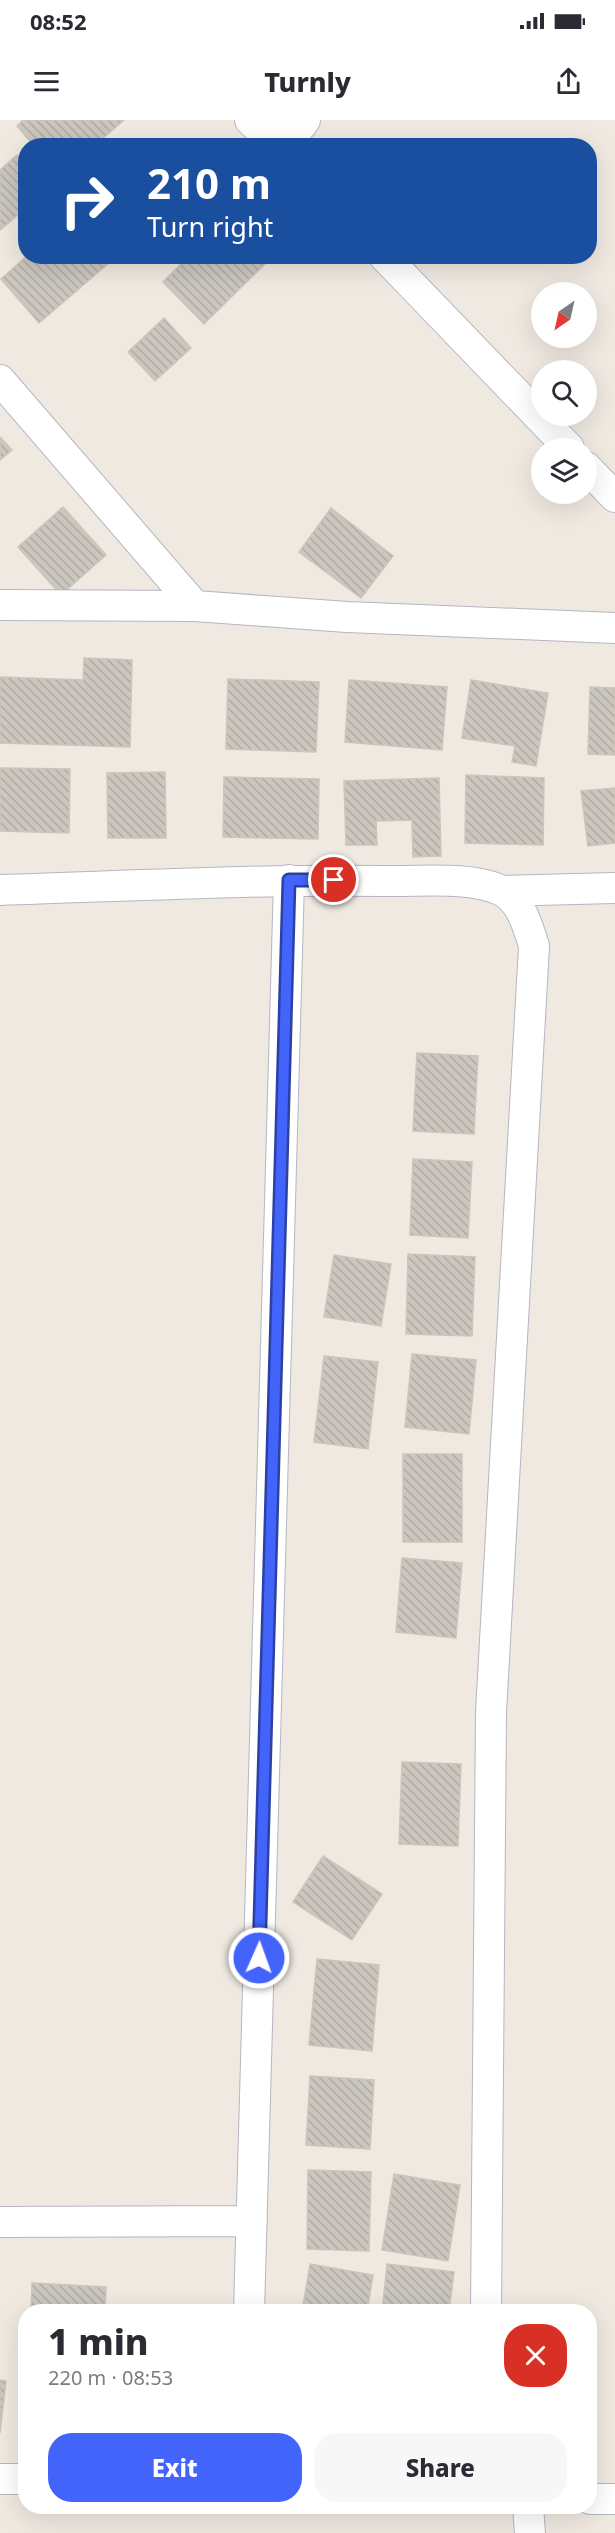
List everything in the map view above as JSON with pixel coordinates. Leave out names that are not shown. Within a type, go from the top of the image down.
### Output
[{"type":"street","points":[[250,120],[254,125],[291,133]]},
{"type":"street","points":[[392,264],[559,438]]},
{"type":"street","points":[[0,380],[195,606]]},
{"type":"street","points":[[597,478],[615,497]]},
{"type":"street","points":[[0,605],[195,606],[347,617],[615,628]]},
{"type":"street","points":[[249,2304],[289,880]]},
{"type":"street","points":[[0,890],[289,880],[468,883],[503,891],[615,888]]},
{"type":"street","points":[[486,2304],[491,1712],[534,946],[527,924],[518,907],[503,891]]},
{"type":"street","points":[[0,2222],[252,2221]]},
{"type":"street","points":[[0,2479],[18,2479]]},
{"type":"street","points":[[597,2499],[615,2499]]},
{"type":"street","points":[[529,2514],[530,2533]]},
{"type":"building","points":[[23,120],[124,120],[103,138],[27,138],[17,126]]},
{"type":"building","points":[[18,156],[18,215],[0,230],[0,170]]},
{"type":"building","points":[[18,264],[108,264],[39,323],[1,279]]},
{"type":"building","points":[[181,264],[265,264],[204,324],[163,282]]},
{"type":"building","points":[[164,318],[191,348],[155,381],[128,352]]},
{"type":"building","points":[[0,437],[12,450],[0,460]]},
{"type":"building","points":[[63,507],[106,555],[61,595],[18,547]]},
{"type":"building","points":[[331,508],[393,556],[361,598],[299,552]]},
{"type":"building","points":[[84,658],[132,660],[130,747],[0,743],[0,677],[83,680]]},
{"type":"building","points":[[228,679],[319,682],[316,752],[226,749]]},
{"type":"building","points":[[349,680],[447,687],[442,750],[345,742]]},
{"type":"building","points":[[471,680],[548,693],[536,766],[512,762],[515,746],[462,738]]},
{"type":"building","points":[[590,687],[615,688],[615,755],[588,754]]},
{"type":"building","points":[[0,768],[70,769],[69,833],[0,831]]},
{"type":"building","points":[[165,772],[166,838],[108,838],[107,773]]},
{"type":"building","points":[[466,775],[544,778],[543,845],[465,843]]},
{"type":"building","points":[[224,777],[319,779],[318,839],[223,837]]},
{"type":"building","points":[[439,778],[441,856],[413,857],[412,820],[376,821],[377,845],[346,845],[344,781]]},
{"type":"building","points":[[615,788],[615,843],[588,846],[581,791]]},
{"type":"building","points":[[417,1053],[478,1056],[474,1134],[413,1131]]},
{"type":"building","points":[[413,1159],[472,1162],[468,1238],[410,1235]]},
{"type":"building","points":[[408,1254],[475,1257],[472,1336],[406,1334]]},
{"type":"building","points":[[334,1255],[391,1264],[381,1326],[324,1317]]},
{"type":"building","points":[[412,1354],[476,1360],[469,1434],[405,1427]]},
{"type":"building","points":[[324,1356],[378,1362],[368,1449],[314,1442]]},
{"type":"building","points":[[403,1454],[462,1454],[462,1542],[403,1542]]},
{"type":"building","points":[[402,1558],[462,1563],[456,1638],[396,1632]]},
{"type":"building","points":[[402,1762],[461,1764],[458,1846],[399,1844]]},
{"type":"building","points":[[323,1856],[382,1894],[352,1940],[293,1902]]},
{"type":"building","points":[[317,1959],[379,1965],[372,2051],[309,2045]]},
{"type":"building","points":[[310,2076],[374,2080],[370,2149],[306,2145]]},
{"type":"building","points":[[308,2170],[371,2172],[369,2251],[307,2249]]},
{"type":"building","points":[[394,2174],[460,2185],[448,2261],[382,2250]]},
{"type":"building","points":[[310,2264],[373,2275],[368,2304],[303,2304]]},
{"type":"building","points":[[387,2264],[454,2272],[450,2304],[383,2304]]},
{"type":"building","points":[[32,2283],[106,2287],[105,2304],[31,2304]]},
{"type":"building","points":[[0,2380],[6,2381],[0,2433]]},
{"type":"route","points":[[259,1958],[289,880],[334,880]]}]
